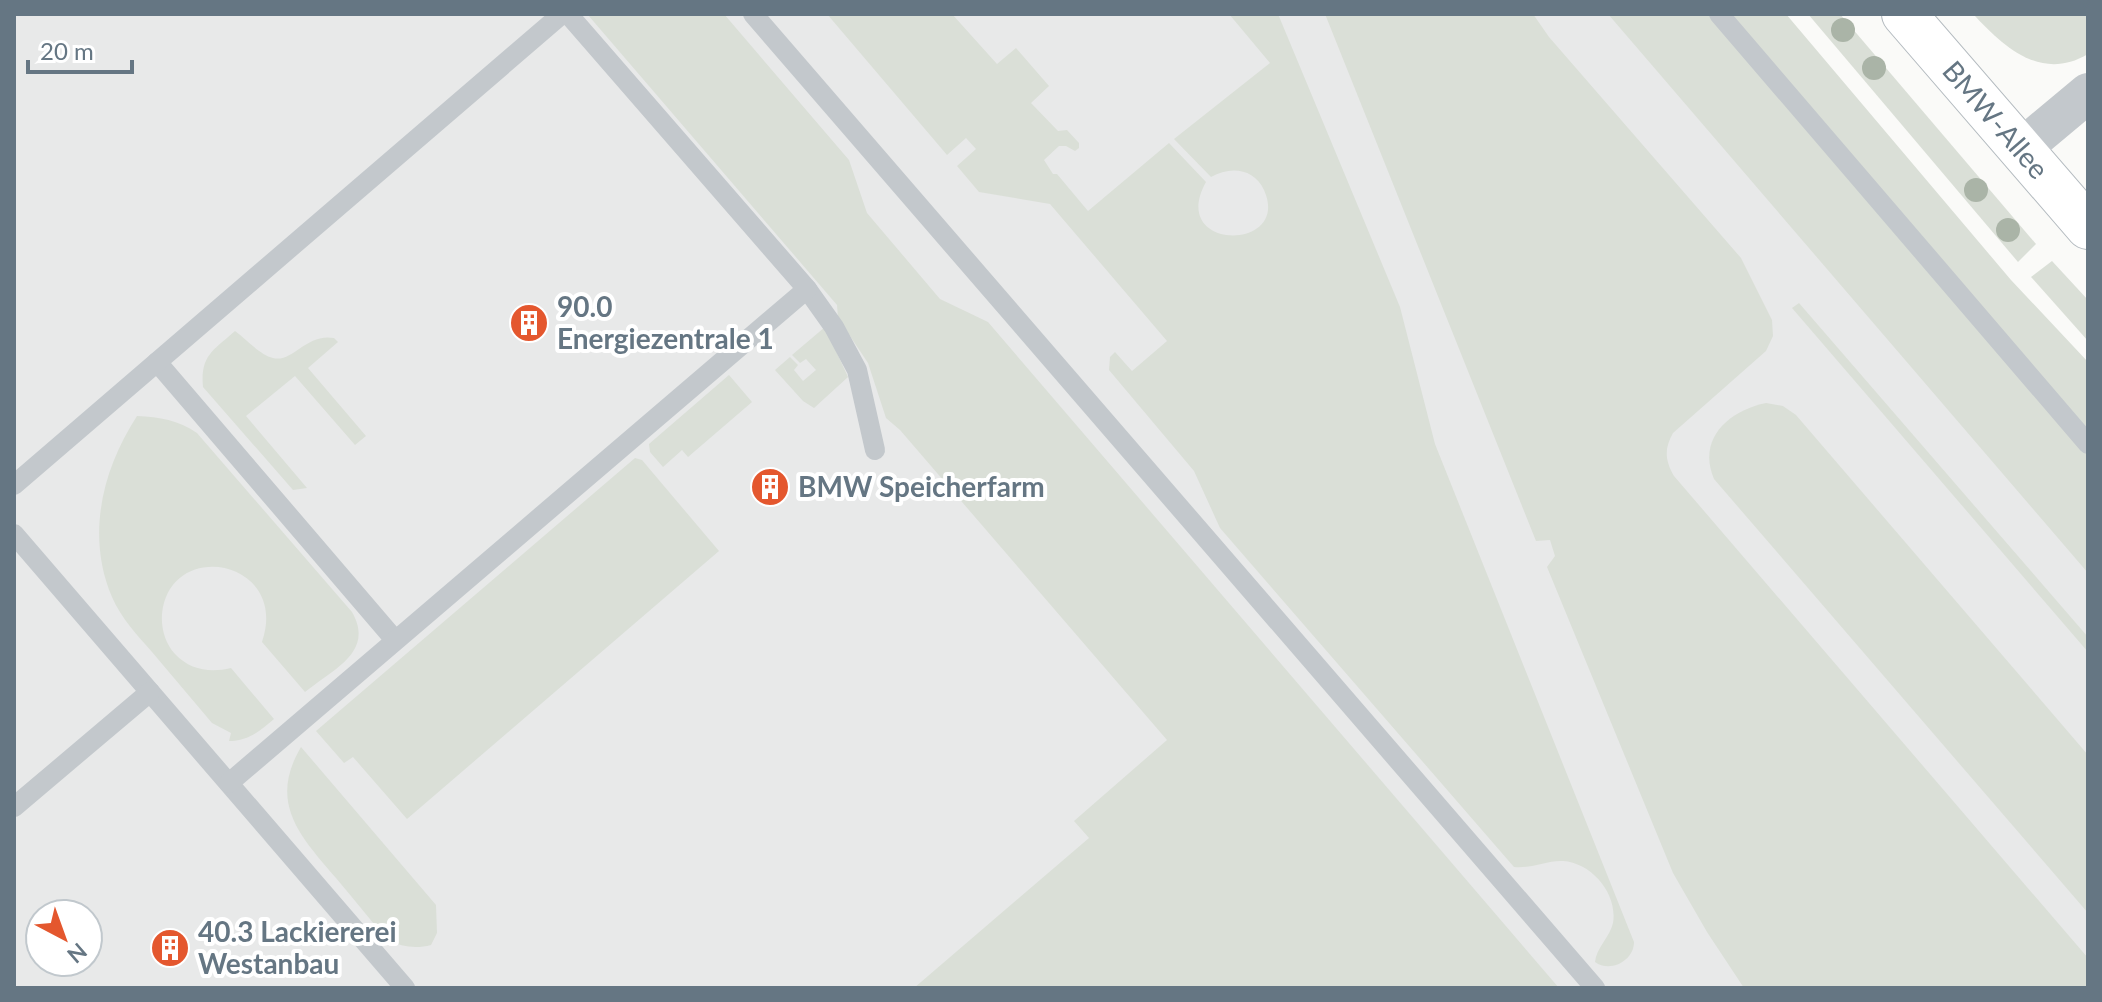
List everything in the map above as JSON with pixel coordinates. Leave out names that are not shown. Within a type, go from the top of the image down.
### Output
[{"type":"main road","name":"BMW-Allee","points":[[1904,14],[2088,227]]},
{"type":"street","points":[[2021,149],[2088,93]]},
{"type":"lane","points":[[14,485],[562,14]]},
{"type":"lane","points":[[568,14],[807,289],[834,327],[857,370],[875,450]]},
{"type":"lane","points":[[753,14],[1595,988]]},
{"type":"lane","points":[[1719,14],[2088,444]]},
{"type":"lane","points":[[229,783],[807,289]]},
{"type":"lane","points":[[157,362],[395,640]]},
{"type":"lane","points":[[14,534],[405,988]]},
{"type":"lane","points":[[14,807],[150,692]]},
{"type":"shaded area","points":[[14,14],[1733,14],[2088,427],[2088,988],[14,988]]},
{"type":"shaded area","points":[[724,14],[849,160],[867,213],[940,299],[988,322],[1559,988],[914,988],[1089,838],[1074,821],[1167,740],[900,430],[886,418],[868,363],[838,318],[837,305],[588,15]]},
{"type":"shaded area","points":[[827,14],[952,14],[997,64],[1016,48],[1049,86],[1031,103],[1058,131],[1067,130],[1079,143],[1075,151],[1059,146],[1044,160],[1088,211],[1169,143],[1206,182],[1198,205],[1203,222],[1215,232],[1231,236],[1248,233],[1261,225],[1268,210],[1260,183],[1248,173],[1233,170],[1211,177],[1174,139],[1270,63],[1229,14],[1278,14],[1400,307],[1435,444],[1634,942],[1626,960],[1614,966],[1595,962],[1613,923],[1611,901],[1601,882],[1584,867],[1563,861],[1514,867],[1220,528],[1194,471],[1109,370],[1110,357],[1115,352],[1132,371],[1167,341],[1050,204],[979,192],[957,166],[976,149],[966,138],[947,155]]},
{"type":"shaded area","points":[[1325,14],[1533,14],[1549,37],[1741,258],[1772,320],[1773,336],[1766,351],[1673,433],[1667,449],[1671,470],[2088,958],[2088,988],[1744,988],[1673,873],[1547,567],[1555,556],[1550,540],[1536,541]]},
{"type":"shaded area","points":[[1608,14],[1786,14],[2011,280],[2088,362],[2088,573]]},
{"type":"shaded area","points":[[1808,14],[1840,14],[2036,244],[2018,262]]},
{"type":"shaded area","points":[[1973,14],[2088,14],[2088,54],[2071,62],[2055,64],[2024,57],[1997,38]]},
{"type":"shaded area","points":[[2052,261],[2088,300],[2088,341],[2031,277]]},
{"type":"shaded area","points":[[1799,303],[2088,637],[2088,652],[1792,308]]},
{"type":"shaded area","points":[[825,327],[848,377],[814,408],[803,401],[775,370],[790,357],[798,365],[794,370],[803,381],[816,370],[806,359],[800,363],[792,355]]},
{"type":"shaded area","points":[[235,331],[273,358],[287,356],[315,340],[334,338],[338,342],[308,368],[366,436],[355,445],[295,376],[246,416],[307,488],[293,490],[203,387],[206,360]]},
{"type":"shaded area","points":[[729,375],[752,402],[688,457],[682,450],[663,467],[650,452],[649,444]]},
{"type":"shaded area","points":[[1766,403],[1783,406],[1796,415],[2088,755],[2088,913],[1714,479],[1710,451],[1719,429],[1739,413]]},
{"type":"shaded area","points":[[137,416],[168,420],[197,433],[352,612],[358,626],[355,649],[348,658],[305,692],[262,642],[266,614],[259,592],[245,577],[226,568],[205,567],[185,574],[170,590],[162,614],[164,635],[172,650],[187,664],[208,670],[231,668],[274,719],[248,737],[229,741],[231,733],[212,723],[135,633],[116,605],[104,574],[99,527],[102,504],[115,458]]},
{"type":"shaded area","points":[[635,458],[642,460],[719,551],[407,819],[353,757],[344,763],[316,731]]},
{"type":"shaded area","points":[[301,747],[436,905],[437,933],[431,945],[409,947],[387,940],[300,833],[288,802],[287,785]]},
{"type":"place","name":"90.0 Energiezentrale 1","points":[[529,323]]},
{"type":"place","name":"BMW Speicherfarm","points":[[770,487]]},
{"type":"place","name":"40.3 Lackiererei Westanbau","points":[[170,948]]}]
